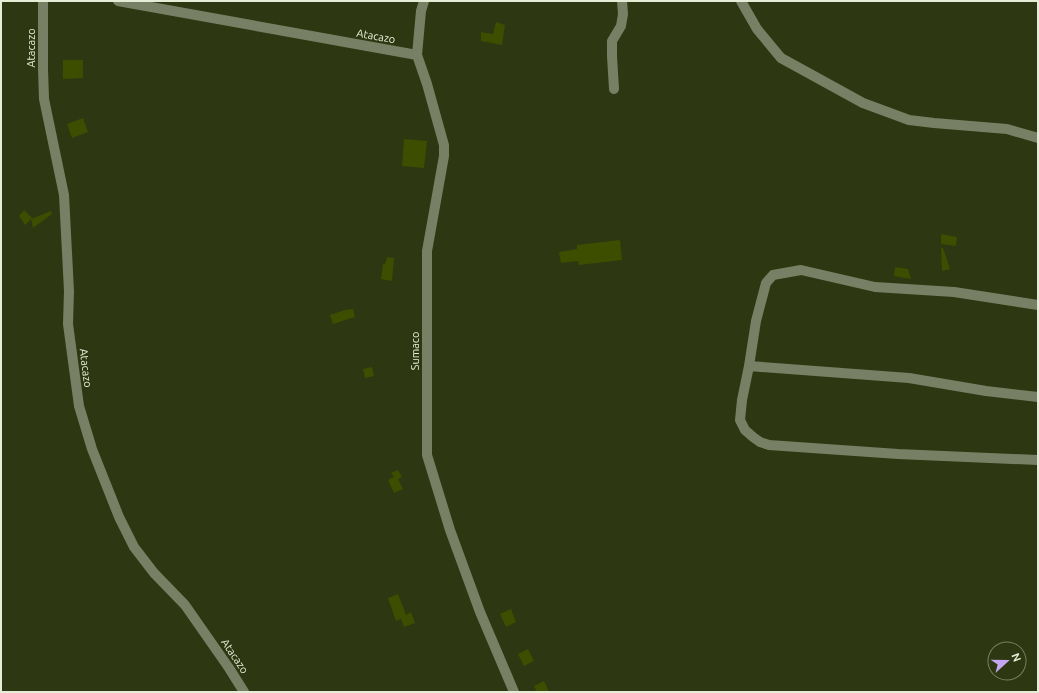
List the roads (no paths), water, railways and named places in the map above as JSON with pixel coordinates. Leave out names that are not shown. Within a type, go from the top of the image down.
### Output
[{"type":"street","name":"Atacazo","points":[[43,1],[44,98],[64,195],[68,324],[79,406],[92,448],[119,517],[134,547],[154,573],[185,606],[229,668],[244,692]]},
{"type":"street","name":"Atacazo","points":[[118,1],[417,55]]},
{"type":"street","name":"Sumaco","points":[[424,1],[421,11],[417,55],[427,84],[444,145],[444,156],[427,251],[427,455],[450,530],[480,612],[514,692]]},
{"type":"street","points":[[614,89],[612,41],[621,26],[623,14],[622,1]]},
{"type":"street","points":[[740,1],[757,29],[782,58],[863,103],[909,120],[1007,129],[1038,138]]},
{"type":"street","points":[[1038,305],[954,292],[875,287],[801,270],[774,275],[766,283],[756,321],[742,400],[740,420],[745,430],[753,437],[760,442],[769,445],[898,454],[1038,460]]},
{"type":"street","points":[[749,366],[909,378],[986,391],[1038,396]]}]
